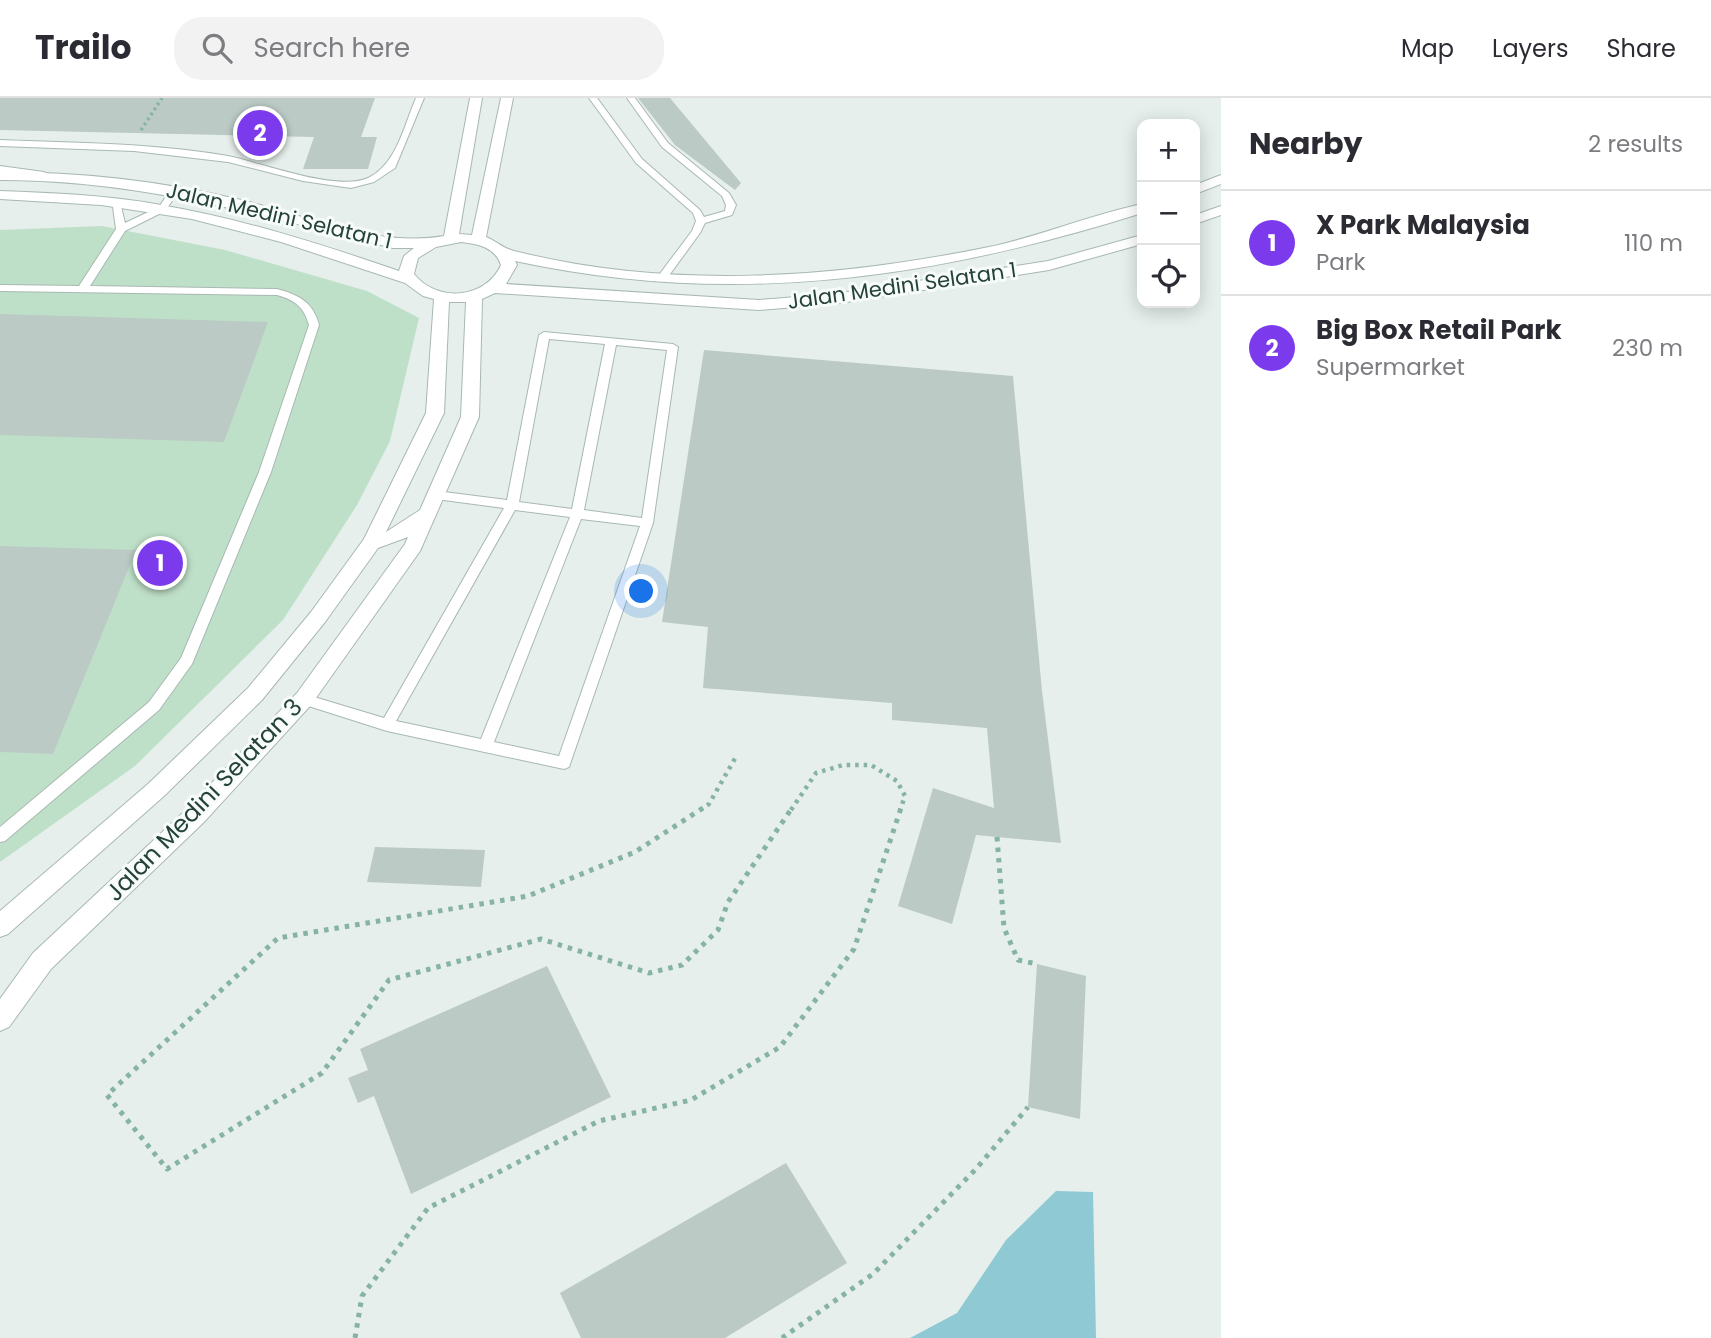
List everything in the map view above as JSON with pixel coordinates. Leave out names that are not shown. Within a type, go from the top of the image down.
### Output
[{"type":"street","points":[[451,239],[476,98]]},
{"type":"street","points":[[478,240],[507,98]]},
{"type":"street","name":"Jalan Medini Selatan 1","points":[[0,176],[52,176],[174,191],[236,203],[393,244],[432,243]]},
{"type":"street","points":[[1200,188],[1221,179]]},
{"type":"street","name":"Jalan Medini Selatan 1","points":[[0,195],[115,202],[162,209],[348,257],[409,279]]},
{"type":"street","name":"Jalan Medini Selatan 1","points":[[505,254],[561,268],[661,279],[807,279],[1032,242],[1137,210]]},
{"type":"street","points":[[1200,218],[1221,210]]},
{"type":"street","points":[[451,239],[478,240],[494,245],[505,254],[509,265],[508,272],[491,288],[474,295],[442,297],[422,291],[409,279],[406,267],[411,256],[432,243],[451,239]]},
{"type":"street","name":"Jalan Medini Selatan 1","points":[[491,288],[760,304],[834,299],[1049,265],[1137,240]]},
{"type":"street","name":"Jalan Medini Selatan 3","points":[[0,1019],[42,961],[196,816],[304,699],[413,546],[470,417],[474,295]]},
{"type":"street","name":"Jalan Medini Selatan 3","points":[[0,926],[156,790],[255,694],[318,617],[372,542],[435,413],[442,297]]},
{"type":"street","points":[[372,542],[388,540],[405,531],[432,504]]},
{"type":"lane","points":[[0,143],[134,148],[228,159],[303,178],[351,186],[371,180],[392,166],[420,98]]},
{"type":"lane","points":[[593,98],[639,160],[697,212],[701,221],[697,232],[661,279]]},
{"type":"lane","points":[[631,98],[665,145],[726,195],[731,205],[729,213],[701,221]]},
{"type":"lane","points":[[0,169],[52,176]]},
{"type":"lane","points":[[82,290],[121,229],[162,209],[174,191]]},
{"type":"lane","points":[[115,202],[121,229]]},
{"type":"lane","points":[[0,288],[277,292],[300,298],[312,315],[314,325],[265,472],[187,660],[154,706],[0,836]]},
{"type":"lane","points":[[304,699],[387,725],[564,763],[647,523],[673,347],[544,335],[512,505],[387,725]]},
{"type":"lane","points":[[485,746],[577,514],[611,342]]},
{"type":"lane","points":[[432,504],[512,505],[647,523]]},
{"type":"path","points":[[355,1338],[362,1296],[428,1208],[600,1121],[691,1100],[780,1047],[854,949],[905,796],[897,781],[871,765],[843,765],[816,773],[728,902],[718,930],[682,965],[649,973],[541,939],[389,979],[322,1073],[167,1169],[107,1096],[278,938],[527,896],[635,852],[709,804],[737,755]]},
{"type":"path","points":[[997,837],[1004,928],[1018,960],[1037,964]]},
{"type":"path","points":[[782,1338],[873,1274],[976,1169],[1028,1107]]},
{"type":"green space","points":[[102,226],[225,250],[367,291],[419,318],[390,441],[357,505],[283,620],[135,766],[0,862],[0,230]]},
{"type":"water","points":[[1056,1191],[1093,1192],[1096,1338],[910,1338],[957,1313],[1006,1240]]},
{"type":"building","points":[[0,98],[375,98],[361,137],[377,137],[368,169],[303,169],[314,137],[0,130]]},
{"type":"building","points":[[638,98],[670,98],[741,183],[735,190],[675,145]]},
{"type":"building","points":[[0,314],[268,322],[224,442],[0,435]]},
{"type":"building","points":[[704,350],[1013,376],[1042,691],[1061,843],[976,835],[952,924],[898,906],[933,788],[994,808],[987,728],[892,720],[892,703],[703,688],[708,627],[662,622]]},
{"type":"building","points":[[0,546],[136,550],[53,754],[0,752]]},
{"type":"building","points":[[375,847],[485,850],[481,887],[367,882]]},
{"type":"building","points":[[1037,964],[1086,976],[1080,1119],[1028,1107]]},
{"type":"building","points":[[547,966],[611,1097],[411,1194],[374,1096],[358,1103],[348,1078],[368,1070],[360,1049]]},
{"type":"building","points":[[786,1163],[847,1263],[725,1338],[581,1338],[560,1293]]},
{"type":"place","name":"Big Box Retail Park","points":[[260,133]]},
{"type":"place","name":"X Park Malaysia","points":[[160,563]]}]
